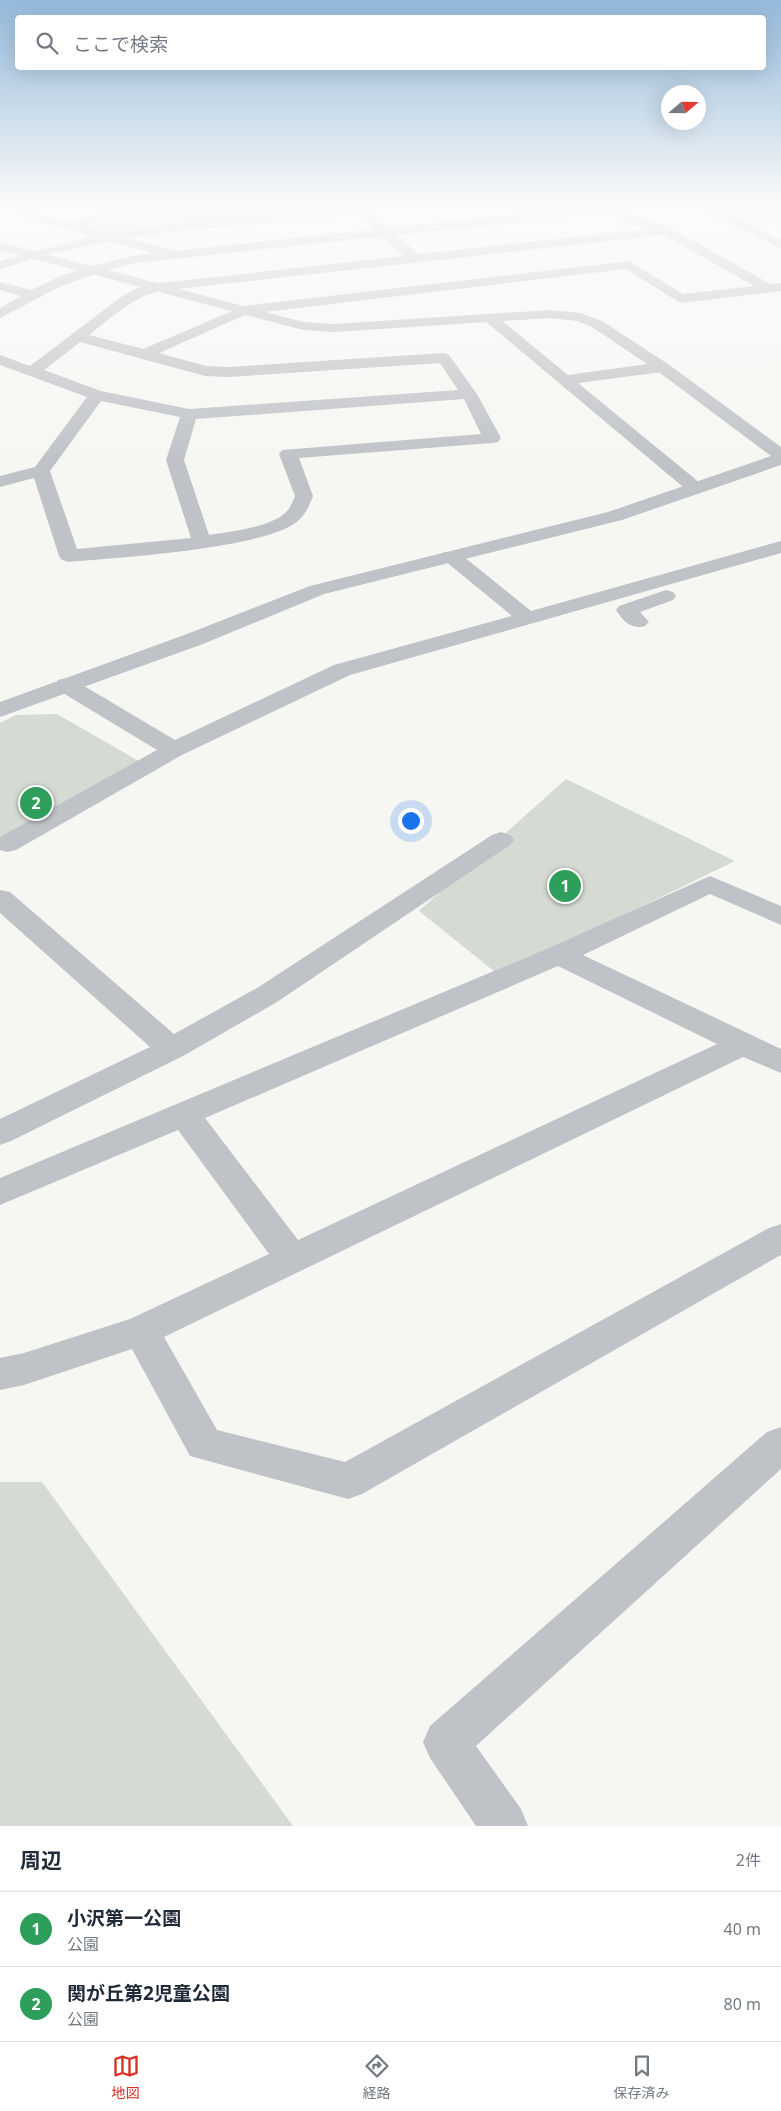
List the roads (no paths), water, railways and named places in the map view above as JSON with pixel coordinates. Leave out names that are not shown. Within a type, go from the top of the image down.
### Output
[{"type":"street","points":[[20,291],[31,294]]},
{"type":"street","points":[[0,314],[37,291]]},
{"type":"street","points":[[33,371],[126,300],[142,291]]},
{"type":"street","points":[[175,291],[303,326],[334,328],[550,314],[580,317],[597,324],[662,367],[781,455]]},
{"type":"street","points":[[144,354],[244,310],[403,291]]},
{"type":"street","points":[[668,291],[680,299],[747,291]]},
{"type":"street","points":[[490,318],[694,487]]},
{"type":"street","points":[[42,472],[69,556],[202,543],[268,529],[293,517],[304,496],[288,454],[492,438],[469,394],[444,358],[229,372],[206,371],[78,337]]},
{"type":"street","points":[[0,360],[97,395],[190,414],[469,394]]},
{"type":"street","points":[[566,380],[662,367]]},
{"type":"street","points":[[0,482],[42,472],[97,395]]},
{"type":"street","points":[[190,414],[175,460],[202,543]]},
{"type":"street","points":[[0,710],[196,639],[317,590],[615,516],[694,487],[781,459]]},
{"type":"street","points":[[7,844],[174,750],[342,670],[664,578],[781,547]]},
{"type":"street","points":[[451,556],[526,617]]},
{"type":"street","points":[[638,622],[626,610],[680,592],[664,578]]},
{"type":"street","points":[[66,685],[174,750]]},
{"type":"street","points":[[0,1133],[172,1049],[268,995],[502,840]]},
{"type":"street","points":[[0,1192],[559,955],[710,884],[781,916]]},
{"type":"street","points":[[0,898],[172,1049]]},
{"type":"street","points":[[559,955],[781,1062]]},
{"type":"street","points":[[0,1374],[24,1369],[141,1332],[292,1258],[743,1044]]},
{"type":"street","points":[[184,1114],[292,1258]]},
{"type":"street","points":[[141,1332],[204,1444],[348,1481],[781,1238]]},
{"type":"street","points":[[504,1826],[446,1742],[781,1444]]},
{"type":"place","name":"関が丘第2児童公園","points":[[36,803]]},
{"type":"place","name":"小沢第一公園","points":[[565,886]]}]
